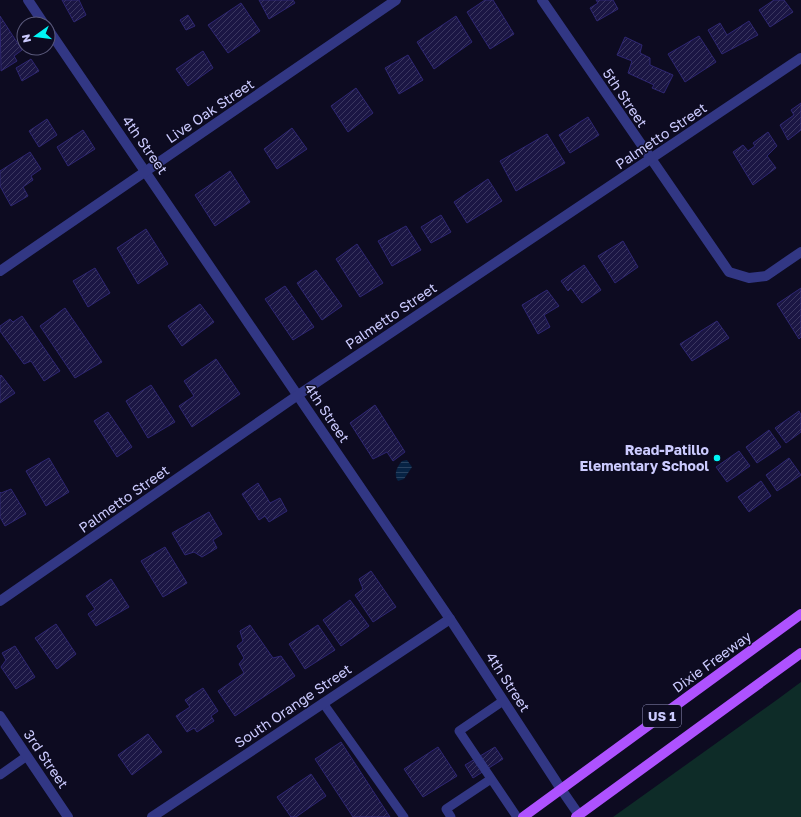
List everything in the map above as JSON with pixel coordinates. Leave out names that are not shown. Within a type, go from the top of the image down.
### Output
[{"type":"main road","name":"Dixie Freeway","points":[[523,817],[801,614]]},
{"type":"main road","name":"US 1","points":[[578,816],[801,653]]},
{"type":"street","points":[[28,0],[39,16]]},
{"type":"street","name":"Live Oak Street","points":[[0,271],[396,0]]},
{"type":"street","name":"5th Street","points":[[542,0],[728,272],[749,278],[766,276],[801,252]]},
{"type":"street","name":"4th Street","points":[[56,41],[450,619],[578,816]]},
{"type":"street","name":"Palmetto Street","points":[[0,601],[298,395],[651,160],[801,58]]},
{"type":"street","name":"South Orange Street","points":[[152,817],[450,619]]},
{"type":"street","name":"3rd Street","points":[[0,716],[68,817]]},
{"type":"lane","points":[[504,701],[459,731],[517,817]]},
{"type":"lane","points":[[324,703],[404,817]]},
{"type":"lane","points":[[0,775],[27,756]]},
{"type":"lane","points":[[451,817],[446,810],[491,779]]},
{"type":"green space","points":[[801,682],[801,817],[613,817],[778,699]]},
{"type":"water","points":[[407,460],[412,467],[404,479],[398,481],[396,476],[397,468],[402,461]]},
{"type":"building","points":[[62,0],[79,0],[86,15],[74,22]]},
{"type":"building","points":[[259,0],[293,0],[295,3],[269,19]]},
{"type":"building","points":[[485,0],[493,0],[514,34],[490,49],[467,12]]},
{"type":"building","points":[[596,0],[613,0],[618,9],[597,21],[590,8],[598,3]]},
{"type":"building","points":[[774,0],[784,0],[793,12],[770,27],[759,10]]},
{"type":"building","points":[[241,3],[260,31],[228,53],[208,25]]},
{"type":"building","points":[[188,15],[195,26],[186,30],[180,20]]},
{"type":"building","points":[[0,16],[16,41],[16,54],[14,56],[17,61],[1,71]]},
{"type":"building","points":[[456,16],[472,42],[434,69],[417,42]]},
{"type":"building","points":[[749,21],[758,35],[722,54],[708,30],[720,23],[727,35]]},
{"type":"building","points":[[699,36],[716,62],[685,82],[668,54]]},
{"type":"building","points":[[625,37],[642,45],[640,53],[650,58],[650,65],[673,75],[664,93],[652,88],[654,85],[628,73],[632,61],[617,55]]},
{"type":"building","points":[[203,51],[213,68],[188,86],[176,69]]},
{"type":"building","points":[[408,55],[423,80],[399,94],[385,68]]},
{"type":"building","points":[[31,59],[39,71],[22,81],[16,68]]},
{"type":"building","points":[[356,88],[373,113],[348,132],[331,106]]},
{"type":"building","points":[[801,103],[801,130],[788,140],[780,125],[794,115],[791,110]]},
{"type":"building","points":[[588,117],[599,135],[570,153],[559,135]]},
{"type":"building","points":[[47,119],[57,135],[39,147],[29,131]]},
{"type":"building","points":[[292,128],[307,149],[277,169],[264,149]]},
{"type":"building","points":[[83,130],[95,149],[68,166],[57,147]]},
{"type":"building","points":[[768,132],[777,146],[767,156],[776,168],[753,185],[733,152],[743,145],[748,151],[755,146],[753,143]]},
{"type":"building","points":[[547,134],[565,163],[516,191],[500,161]]},
{"type":"building","points":[[30,152],[41,169],[31,176],[33,180],[23,187],[28,196],[11,206],[0,186],[0,171]]},
{"type":"building","points":[[230,171],[250,202],[215,226],[195,195]]},
{"type":"building","points":[[488,179],[502,201],[467,223],[454,202]]},
{"type":"building","points":[[441,215],[451,232],[431,243],[421,227]]},
{"type":"building","points":[[406,226],[421,250],[392,266],[378,241]]},
{"type":"building","points":[[146,229],[168,264],[138,284],[117,248]]},
{"type":"building","points":[[623,241],[638,267],[615,283],[598,256]]},
{"type":"building","points":[[357,244],[383,283],[360,297],[336,259]]},
{"type":"building","points":[[584,265],[601,290],[582,303],[571,288],[568,291],[561,281]]},
{"type":"building","points":[[95,268],[110,293],[88,307],[73,281]]},
{"type":"building","points":[[316,270],[342,306],[322,320],[297,283]]},
{"type":"building","points":[[285,286],[314,327],[293,340],[265,299]]},
{"type":"building","points":[[801,288],[801,337],[799,339],[777,304]]},
{"type":"building","points":[[547,290],[559,306],[544,315],[550,327],[538,334],[522,305]]},
{"type":"building","points":[[200,304],[214,322],[182,346],[168,326]]},
{"type":"building","points":[[65,308],[102,362],[75,378],[40,326]]},
{"type":"building","points":[[22,316],[60,371],[44,381],[31,361],[24,364],[0,331],[0,326],[10,319],[13,322]]},
{"type":"building","points":[[717,321],[729,338],[692,361],[680,344]]},
{"type":"building","points":[[216,359],[240,394],[192,427],[179,406],[194,396],[184,381]]},
{"type":"building","points":[[1,375],[15,393],[0,403],[0,376]]},
{"type":"building","points":[[151,385],[175,422],[148,438],[126,401]]},
{"type":"building","points":[[375,405],[405,452],[393,461],[387,452],[373,459],[350,423]]},
{"type":"building","points":[[799,411],[801,415],[801,432],[786,443],[775,428]]},
{"type":"building","points":[[108,412],[132,447],[117,457],[94,421]]},
{"type":"building","points":[[769,430],[781,447],[757,463],[746,447]]},
{"type":"building","points":[[739,451],[750,466],[727,482],[716,467]]},
{"type":"building","points":[[49,458],[69,492],[46,506],[26,471]]},
{"type":"building","points":[[789,458],[801,475],[777,491],[766,475]]},
{"type":"building","points":[[761,481],[771,496],[749,512],[738,497]]},
{"type":"building","points":[[258,483],[270,503],[280,498],[287,511],[269,522],[265,516],[259,520],[242,494]]},
{"type":"building","points":[[11,489],[26,514],[5,526],[0,517],[0,492],[1,493]]},
{"type":"building","points":[[209,512],[222,534],[213,540],[217,548],[202,557],[194,552],[185,555],[172,533]]},
{"type":"building","points":[[165,547],[187,583],[163,597],[141,561]]},
{"type":"building","points":[[371,571],[396,607],[373,622],[355,595],[363,589],[359,579]]},
{"type":"building","points":[[111,579],[129,607],[96,626],[88,614],[95,609],[86,596]]},
{"type":"building","points":[[350,600],[369,626],[341,646],[323,620]]},
{"type":"building","points":[[56,624],[76,654],[57,669],[35,638]]},
{"type":"building","points":[[250,625],[273,658],[281,656],[295,676],[235,716],[218,691],[244,673],[239,664],[244,658],[237,646],[243,641],[240,631]]},
{"type":"building","points":[[318,625],[335,650],[305,669],[289,644]]},
{"type":"building","points":[[15,646],[35,677],[16,689],[1,667],[6,660],[2,653]]},
{"type":"building","points":[[203,688],[218,711],[211,716],[214,721],[197,732],[194,728],[187,732],[176,716],[190,707],[185,700]]},
{"type":"building","points":[[148,734],[162,752],[132,775],[118,755]]},
{"type":"building","points":[[341,742],[390,817],[353,817],[315,759]]},
{"type":"building","points":[[438,747],[457,776],[423,797],[404,769]]},
{"type":"building","points":[[495,747],[503,759],[473,778],[465,765]]},
{"type":"building","points":[[311,774],[326,796],[296,817],[291,817],[277,797]]},
{"type":"place","name":"Read-Patillo Elementary School","points":[[717,458]]}]
